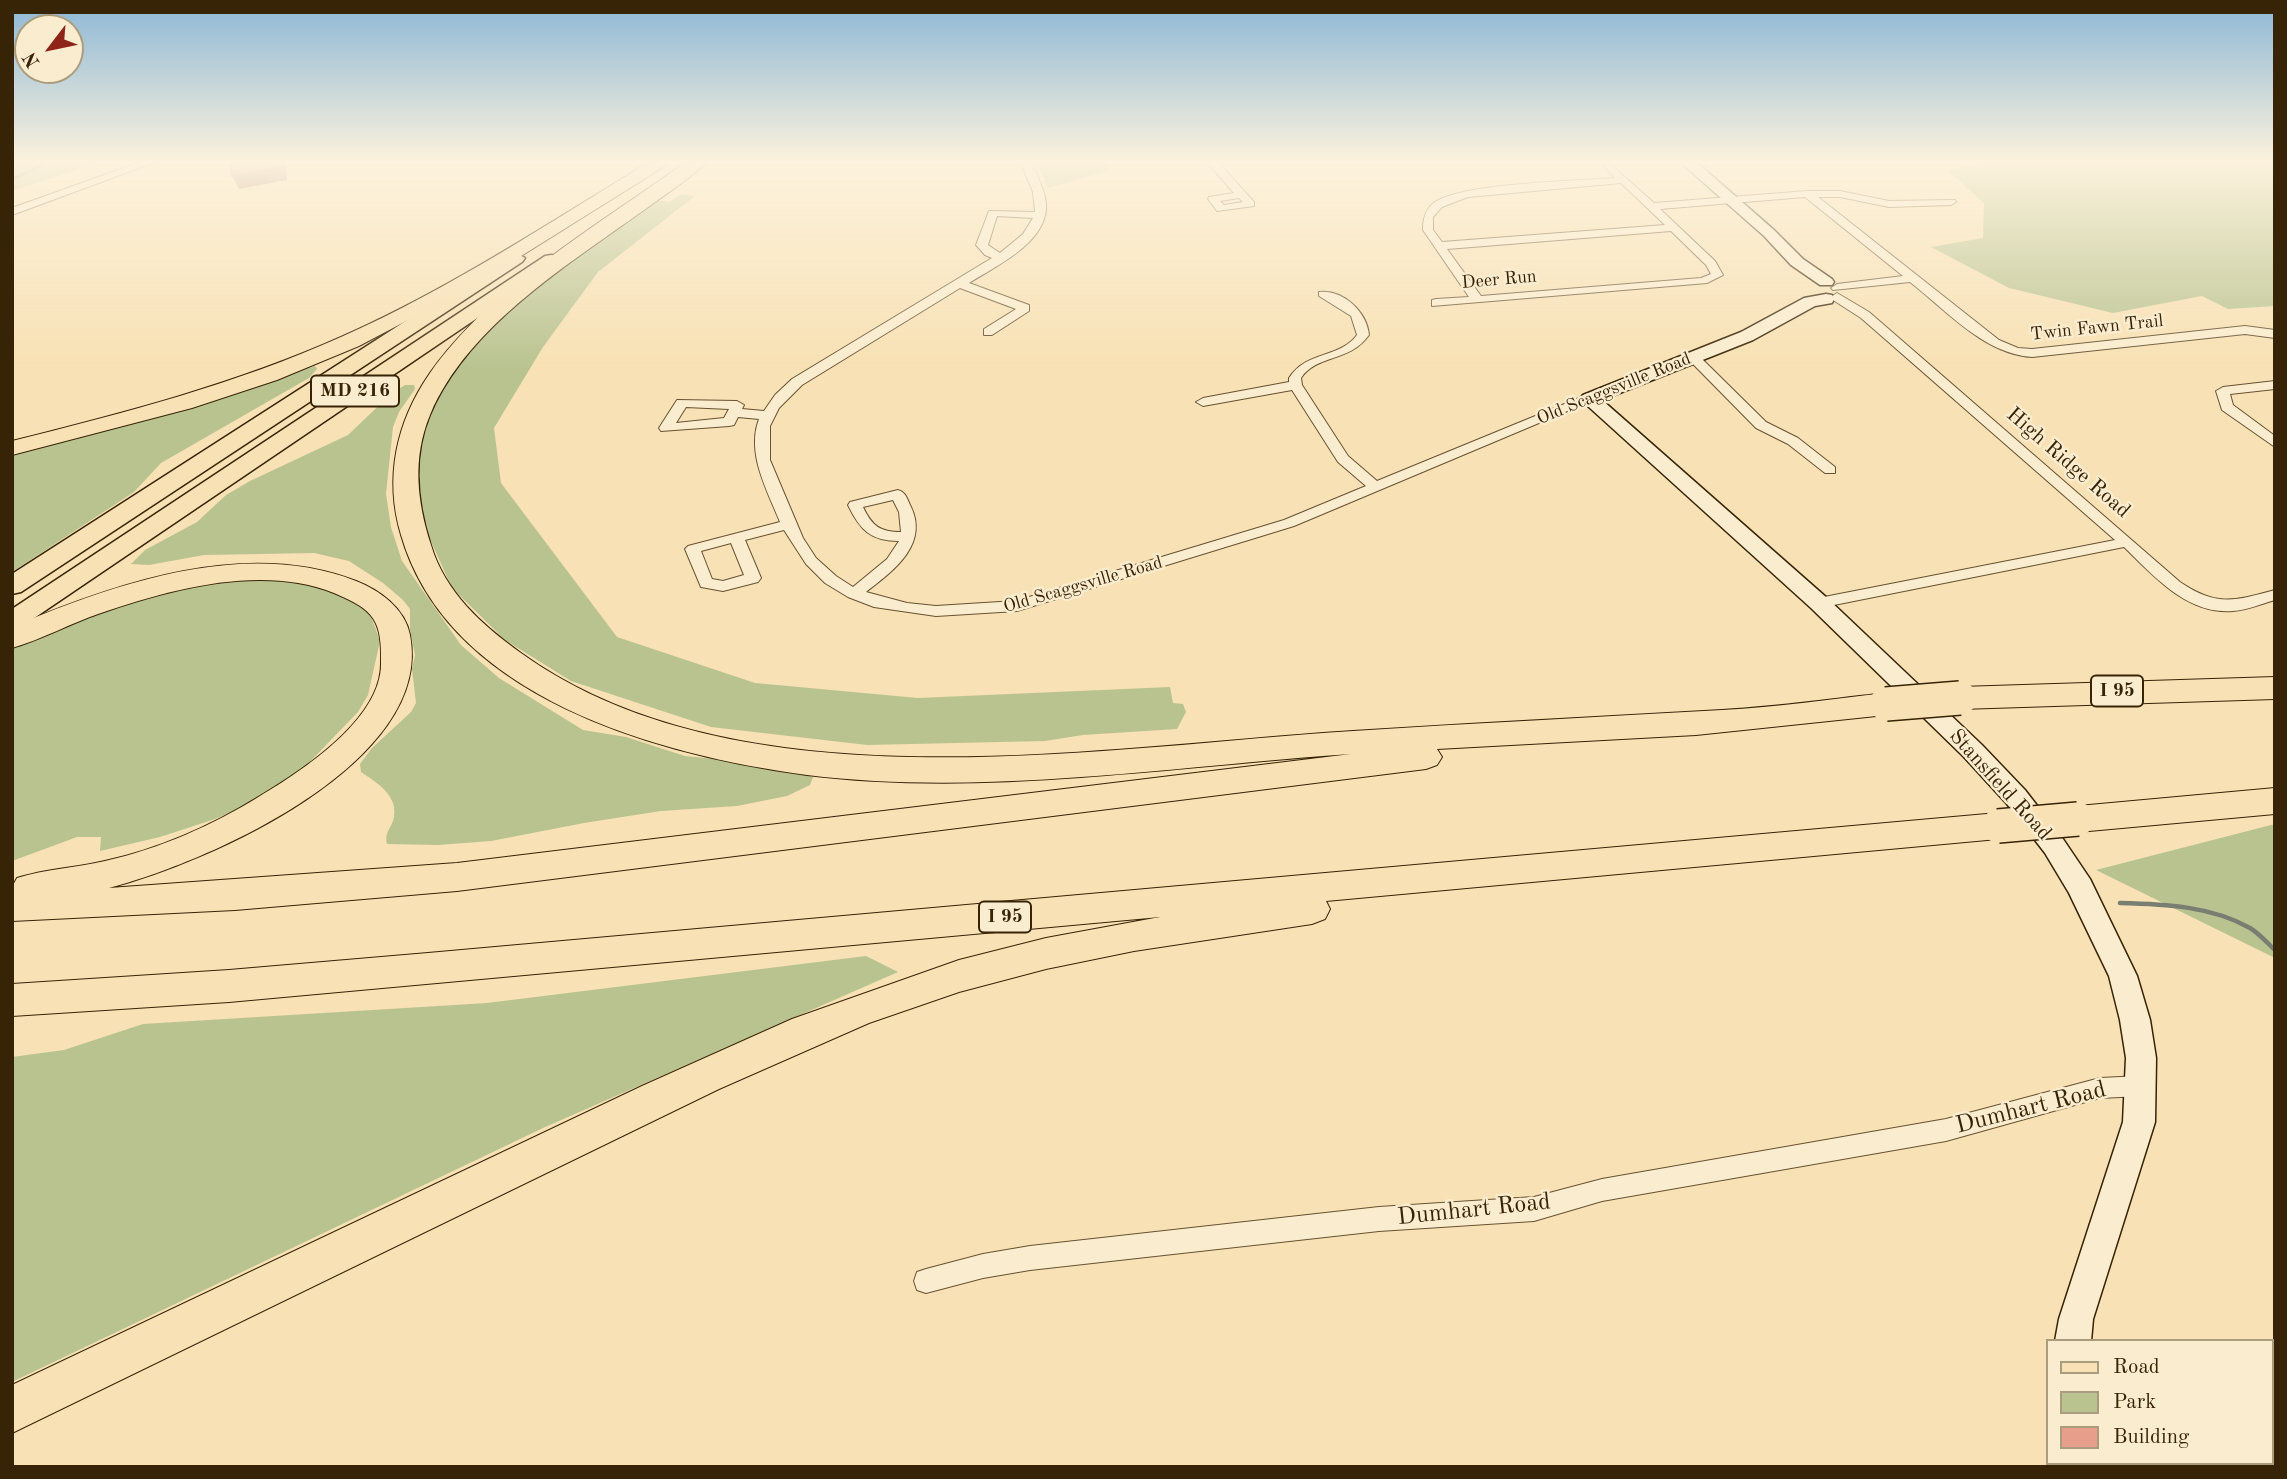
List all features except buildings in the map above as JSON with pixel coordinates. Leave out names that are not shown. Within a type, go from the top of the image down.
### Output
[{"type":"highway","points":[[12,448],[209,395],[284,369],[349,342],[411,311],[548,230]]},
{"type":"highway","points":[[603,230],[536,278],[483,322],[442,371],[416,419],[408,446],[405,499],[414,542],[425,569],[443,599],[467,626],[533,677],[578,701],[629,723],[678,739],[741,754],[792,762],[898,770],[1008,766],[1510,732],[1717,722]]},
{"type":"highway","points":[[12,638],[89,607],[164,585],[231,575],[285,574],[325,579],[349,587],[372,600],[387,615],[396,634],[398,654],[395,677],[386,699],[369,725],[349,748],[293,793],[206,840],[152,862],[62,884],[12,890]]},
{"type":"highway","name":"I 95","points":[[12,906],[128,903],[457,877],[1717,722],[1886,704],[1960,698],[2275,688]]},
{"type":"highway","name":"I 95","points":[[12,1000],[362,975],[2275,801]]},
{"type":"highway","points":[[12,1410],[698,1080],[818,1027],[958,977],[1041,954],[1179,928],[1703,854]]},
{"type":"main road","name":"MD 216","points":[[12,586],[558,230]]},
{"type":"main road","name":"MD 216","points":[[12,621],[596,230]]},
{"type":"street","points":[[987,230],[982,245],[989,253],[1001,258]]},
{"type":"street","name":"Old Scaggsville Road","points":[[1032,230],[1001,258],[810,372],[787,390],[767,415],[761,428],[759,445],[790,524],[812,564],[829,579],[855,593],[903,609],[928,612],[983,611],[1017,606],[1267,530],[1747,336],[1832,292]]},
{"type":"street","points":[[1428,230],[1477,299]]},
{"type":"street","points":[[1440,246],[1646,230]]},
{"type":"street","name":"Deer Run","points":[[1436,303],[1703,281],[1717,275],[1711,263],[1674,230]]},
{"type":"street","points":[[1765,230],[1832,292]]},
{"type":"street","name":"Twin Fawn Trail","points":[[1852,230],[1995,343],[2016,352],[2032,353],[2245,330],[2275,334]]},
{"type":"street","points":[[1795,310],[1800,271],[1797,262]]},
{"type":"street","points":[[1797,284],[1808,296],[1912,278]]},
{"type":"street","points":[[959,283],[1025,308],[988,332]]},
{"type":"street","name":"High Ridge Road","points":[[1832,292],[1865,315],[2127,542]]},
{"type":"street","points":[[1323,294],[1350,307],[1361,321],[1363,335],[1348,351],[1303,366],[1295,378],[1296,385],[1343,459],[1376,488]]},
{"type":"street","points":[[1693,357],[1760,425],[1793,441],[1830,470]]},
{"type":"street","points":[[1203,402],[1296,385]]},
{"type":"street","points":[[2275,385],[2223,391],[2227,407],[2275,443]]},
{"type":"street","name":"Stansfield Road","points":[[1589,399],[1819,603],[1973,751],[2016,797],[2054,846],[2080,887],[2123,976],[2137,1033],[2141,1058],[2141,1086],[2139,1122],[2077,1319],[2073,1339]]},
{"type":"street","points":[[682,403],[737,405],[734,413],[729,422],[666,428],[682,403]]},
{"type":"street","points":[[734,413],[767,415]]},
{"type":"street","points":[[736,537],[790,524]]},
{"type":"street","points":[[855,593],[897,560],[909,536]]},
{"type":"street","points":[[2127,542],[2181,590],[2209,604],[2233,606],[2275,595]]},
{"type":"street","name":"High Ridge Road","points":[[1819,603],[2127,542]]},
{"type":"street","name":"Dumhart Road","points":[[926,1280],[1030,1258],[1379,1219],[1534,1209],[1627,1185],[1946,1130],[2100,1087],[2141,1086]]},
{"type":"green space","points":[[614,230],[652,230],[598,272],[543,347],[494,428],[501,483],[617,637],[755,683],[918,698],[1170,687],[1173,703],[1183,704],[1186,712],[1177,729],[1083,735],[1045,741],[867,745],[711,727],[571,681],[505,640],[452,588],[419,515],[417,462],[431,406],[473,342],[532,288]]},
{"type":"green space","points":[[1983,230],[2275,230],[2275,306],[2228,309],[2202,296],[2113,313],[2009,288],[1931,247],[1983,238]]},
{"type":"green space","points":[[315,366],[317,369],[309,378],[161,463],[134,492],[12,572],[12,454],[208,403]]},
{"type":"green space","points":[[405,385],[414,385],[415,389],[399,412],[393,427],[386,494],[391,527],[402,561],[461,645],[499,678],[583,730],[626,737],[685,756],[745,762],[813,777],[810,785],[787,796],[737,806],[661,811],[491,841],[438,845],[387,844],[387,833],[394,817],[393,802],[385,790],[361,772],[360,764],[372,748],[411,712],[416,703],[410,609],[403,600],[349,561],[314,553],[204,555],[149,565],[131,564],[145,550],[197,522],[226,495],[348,435],[392,393]]},
{"type":"green space","points":[[246,579],[278,579],[346,593],[371,616],[380,641],[368,695],[358,712],[302,770],[256,801],[215,819],[160,837],[100,851],[101,837],[77,837],[12,861],[12,643],[105,605],[202,584]]},
{"type":"green space","points":[[2275,824],[2275,958],[2096,870]]},
{"type":"green space","points":[[866,956],[898,972],[543,1128],[12,1382],[12,1057],[64,1050],[143,1024],[487,1003]]},
{"type":"waterway","points":[[2120,903],[2170,906],[2219,915],[2250,928],[2275,950]]}]
